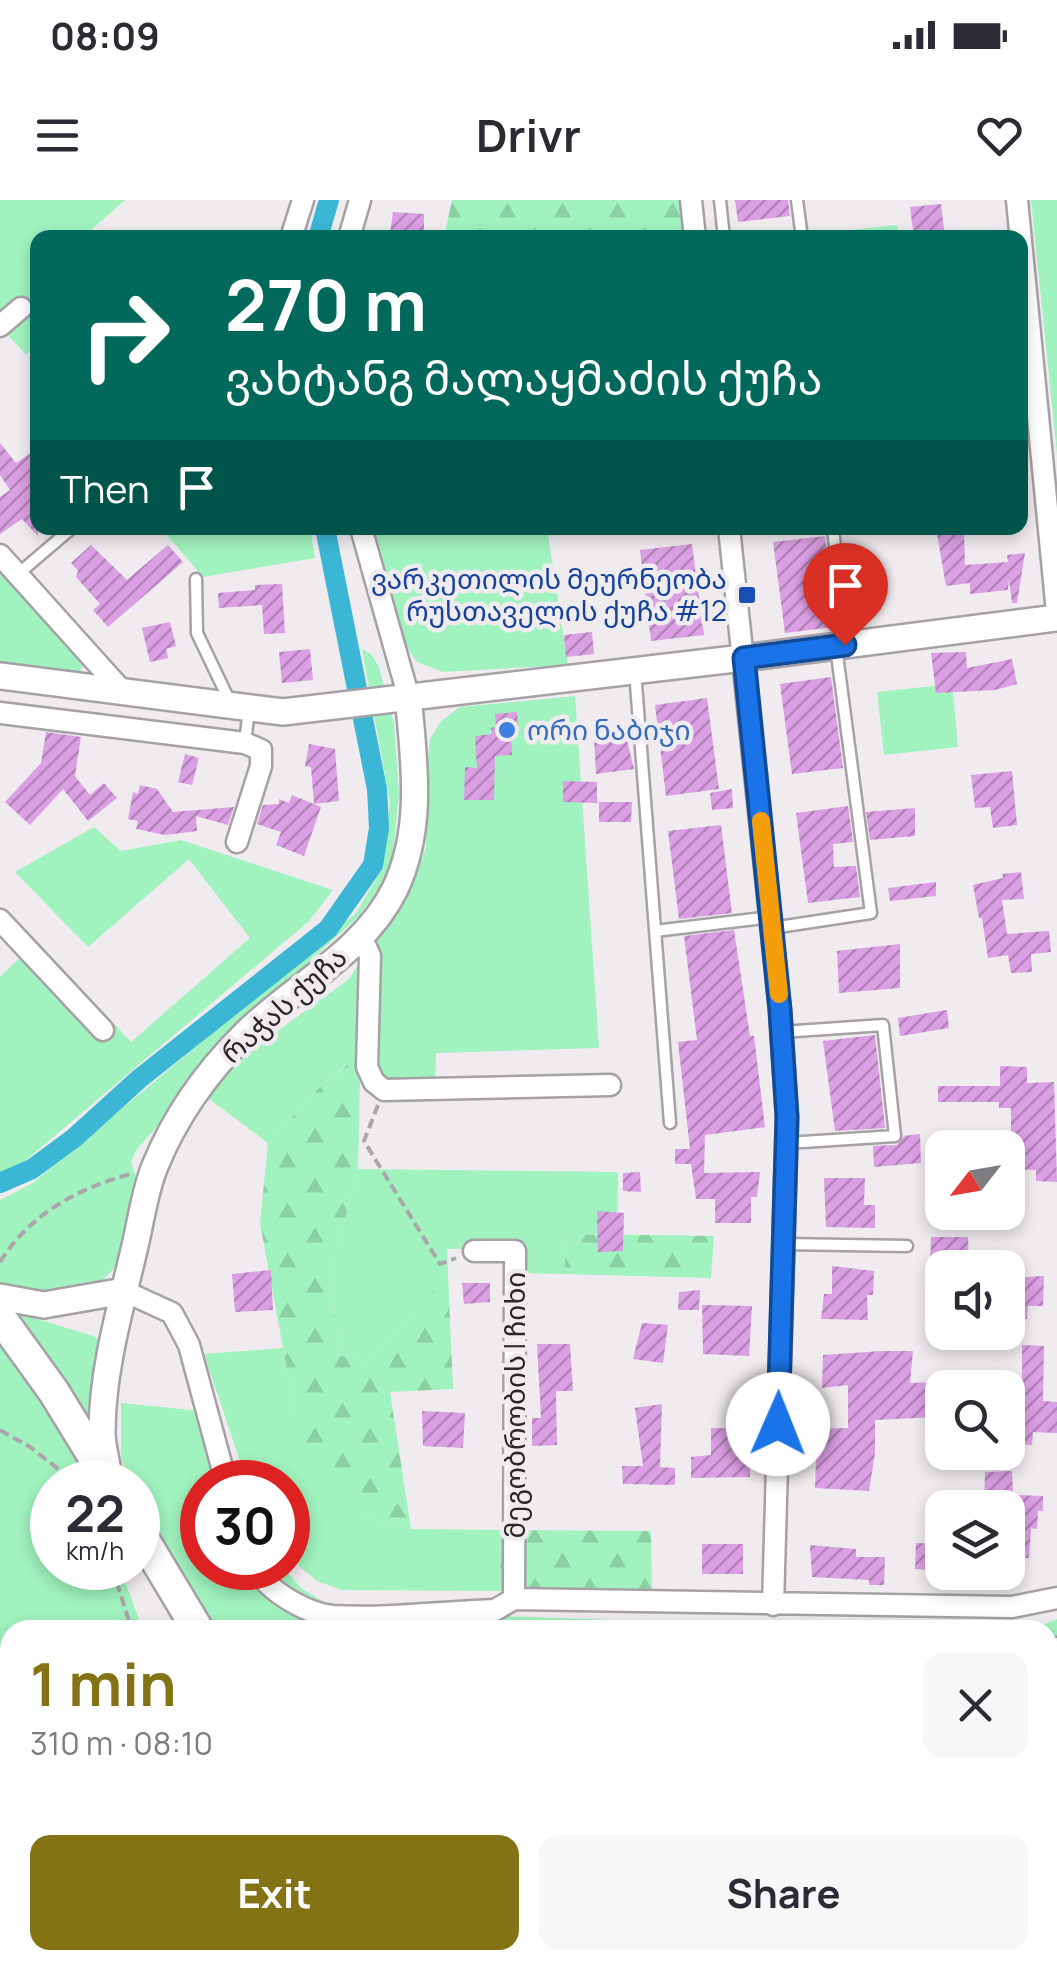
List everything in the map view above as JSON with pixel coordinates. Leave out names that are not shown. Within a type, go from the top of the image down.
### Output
[{"type":"main road","points":[[0,1317],[96,1460]]},
{"type":"main road","points":[[160,1567],[192,1620]]},
{"type":"street","points":[[293,230],[303,200]]},
{"type":"street","points":[[351,230],[360,200]]},
{"type":"street","points":[[691,200],[694,230]]},
{"type":"street","points":[[1016,200],[1019,230]]},
{"type":"street","points":[[0,326],[21,308]]},
{"type":"street","points":[[0,676],[283,712],[841,646],[1057,614],[1028,321]]},
{"type":"street","name":"რაჭას ქუჩა","points":[[106,1460],[102,1435],[106,1382],[154,1168],[179,1118],[222,1058],[357,939],[394,891],[408,854],[415,810],[399,696],[363,535]]},
{"type":"street","points":[[729,535],[782,1032],[786,1144],[774,1605]]},
{"type":"street","points":[[0,555],[124,693]]},
{"type":"street","points":[[0,713],[246,743],[261,750],[261,766],[237,842]]},
{"type":"street","points":[[0,920],[103,1030]]},
{"type":"street","points":[[357,939],[370,956],[367,1067],[374,1082],[384,1090],[610,1085]]},
{"type":"street","name":"მეგობრობის I ჩიხი","points":[[474,1251],[515,1251],[514,1599]]},
{"type":"street","points":[[0,1297],[44,1305],[124,1291],[172,1312],[188,1345],[220,1460]]},
{"type":"street","points":[[278,1590],[325,1620]]},
{"type":"street","points":[[368,1620],[495,1610],[514,1599],[1012,1607],[1057,1598]]},
{"type":"lane","points":[[720,200],[723,230]]},
{"type":"lane","points":[[798,200],[801,230]]},
{"type":"lane","points":[[18,574],[64,535]]},
{"type":"lane","points":[[655,931],[871,914],[833,535]]},
{"type":"lane","points":[[196,579],[197,632],[241,708],[246,743]]},
{"type":"lane","points":[[635,670],[670,1123]]},
{"type":"lane","points":[[782,1032],[883,1025],[895,1136],[786,1144]]},
{"type":"lane","points":[[782,1244],[907,1246]]},
{"type":"path","points":[[384,1090],[364,1141],[440,1264],[474,1251]]},
{"type":"path","points":[[0,1262],[11,1244],[58,1204],[93,1184],[154,1168]]},
{"type":"path","points":[[0,1430],[47,1460]]},
{"type":"path","points":[[119,1590],[129,1620]]},
{"type":"green space","points":[[0,200],[125,200],[91,230],[30,230],[30,351],[26,355],[0,326]]},
{"type":"green space","points":[[452,200],[681,200],[684,230],[446,230]]},
{"type":"green space","points":[[1031,200],[1057,200],[1057,454]]},
{"type":"green space","points":[[897,225],[898,230],[851,230]]},
{"type":"green space","points":[[167,535],[311,535],[315,558],[203,577]]},
{"type":"green space","points":[[376,535],[548,535],[568,665],[443,672],[417,662],[405,645]]},
{"type":"green space","points":[[0,568],[84,663],[78,676],[0,666]]},
{"type":"green space","points":[[362,649],[371,654],[379,667],[394,723],[399,794],[393,853],[383,883],[359,916],[211,1051],[163,1120],[136,1150],[131,1162],[140,1190],[138,1201],[122,1255],[111,1272],[97,1283],[64,1291],[0,1284],[0,1200],[33,1183],[356,913],[381,871],[390,802]]},
{"type":"green space","points":[[952,684],[958,747],[884,755],[877,692]]},
{"type":"green space","points":[[575,696],[599,1048],[436,1053],[435,1082],[360,1082],[346,1065],[268,1143],[204,1095],[231,1065],[349,979],[408,892],[426,848],[425,786],[430,739],[441,721],[460,707]]},
{"type":"green space","points":[[94,827],[121,851],[181,840],[333,890],[309,921],[13,1171],[0,1174],[0,977],[37,941],[131,1042],[250,938],[189,859],[88,947],[15,872]]},
{"type":"green space","points":[[347,1065],[360,1082],[358,1169],[331,1272],[339,1355],[366,1361],[448,1275],[453,1389],[390,1392],[411,1529],[359,1516],[328,1481],[297,1424],[260,1223],[268,1143],[321,1086]]},
{"type":"green space","points":[[358,1169],[618,1172],[617,1234],[567,1234],[564,1274],[507,1273],[511,1248],[447,1249],[448,1275],[366,1361],[339,1355],[331,1272]]},
{"type":"green space","points":[[567,1234],[714,1236],[711,1278],[564,1274]]},
{"type":"green space","points":[[11,1311],[102,1342],[92,1410],[79,1413]]},
{"type":"green space","points":[[0,1337],[59,1421],[80,1460],[30,1460],[30,1590],[128,1590],[139,1620],[0,1620]]},
{"type":"green space","points":[[283,1348],[297,1424],[359,1516],[411,1529],[499,1530],[500,1591],[342,1590],[317,1581],[310,1575],[310,1460],[240,1460],[204,1354]]},
{"type":"green space","points":[[121,1403],[211,1412],[224,1460],[180,1460],[180,1572],[160,1539],[160,1460],[122,1460]]},
{"type":"green space","points":[[499,1530],[651,1531],[652,1595],[500,1591]]},
{"type":"green space","points":[[191,1590],[304,1590],[326,1603],[325,1620],[209,1620]]},
{"type":"green space","points":[[364,1611],[611,1620],[356,1620]]},
{"type":"building","points":[[735,200],[788,200],[790,216],[738,222]]},
{"type":"building","points":[[941,204],[944,230],[913,230],[910,207]]},
{"type":"building","points":[[393,212],[424,214],[424,230],[390,230]]},
{"type":"building","points":[[0,443],[16,463],[30,453],[30,528],[22,519],[0,534],[0,497],[10,490],[0,475]]},
{"type":"building","points":[[937,535],[964,535],[965,565],[1008,562],[1007,555],[1025,553],[1017,603],[1012,603],[1009,579],[1008,590],[970,594],[970,583],[946,586]]},
{"type":"building","points":[[825,536],[834,627],[785,633],[773,542]]},
{"type":"building","points":[[692,544],[704,635],[651,641],[640,550]]},
{"type":"building","points":[[91,545],[127,580],[168,545],[183,562],[108,627],[93,610],[100,604],[76,577],[78,571],[71,563]]},
{"type":"building","points":[[282,584],[285,633],[264,634],[262,605],[219,608],[218,593]]},
{"type":"building","points":[[170,622],[176,646],[166,649],[168,658],[150,662],[142,628]]},
{"type":"building","points":[[592,632],[594,654],[566,657],[564,635]]},
{"type":"building","points":[[310,649],[313,680],[282,683],[279,652]]},
{"type":"building","points":[[966,652],[967,668],[1012,659],[1017,684],[995,690],[936,693],[931,653]]},
{"type":"building","points":[[831,677],[843,768],[792,774],[780,684]]},
{"type":"building","points":[[707,698],[719,789],[666,796],[655,705]]},
{"type":"building","points":[[517,712],[519,733],[511,734],[512,755],[495,756],[494,800],[464,800],[465,767],[477,768],[475,736],[492,734],[495,714]]},
{"type":"building","points":[[46,732],[81,737],[75,776],[90,795],[104,783],[117,798],[88,821],[63,789],[30,825],[5,802],[41,763]]},
{"type":"building","points":[[626,736],[634,769],[596,774],[594,739]]},
{"type":"building","points":[[309,744],[335,749],[339,801],[314,804],[311,767],[305,766]]},
{"type":"building","points":[[185,754],[199,758],[192,785],[178,782]]},
{"type":"building","points":[[1012,771],[1017,825],[993,828],[990,807],[975,808],[971,775]]},
{"type":"building","points":[[563,781],[597,782],[597,803],[563,802]]},
{"type":"building","points":[[140,785],[157,789],[173,812],[234,807],[228,825],[196,816],[197,831],[165,835],[136,829],[138,821],[128,819],[133,792],[138,794]]},
{"type":"building","points":[[732,789],[733,808],[712,810],[710,793]]},
{"type":"building","points":[[292,795],[321,807],[304,856],[276,845],[281,832],[257,824],[263,805],[279,804],[279,799],[289,803]]},
{"type":"building","points":[[599,802],[632,802],[631,822],[599,822]]},
{"type":"building","points":[[848,806],[853,842],[833,844],[834,867],[856,866],[860,897],[808,903],[796,813]]},
{"type":"building","points":[[915,808],[915,836],[870,840],[866,812]]},
{"type":"building","points":[[721,825],[732,913],[679,919],[668,831]]},
{"type":"building","points":[[1021,872],[1024,899],[1002,900],[1007,934],[1049,931],[1051,952],[1031,954],[1032,972],[1011,973],[1008,955],[988,958],[973,885],[1003,878],[1002,874]]},
{"type":"building","points":[[936,882],[936,896],[890,901],[888,888]]},
{"type":"building","points":[[734,930],[750,1036],[754,1036],[765,1127],[705,1135],[704,1173],[760,1172],[757,1197],[751,1197],[751,1223],[715,1223],[715,1199],[696,1199],[691,1164],[675,1164],[675,1149],[690,1149],[678,1042],[697,1040],[684,936]]},
{"type":"building","points":[[900,944],[900,988],[839,993],[837,951]]},
{"type":"building","points":[[947,1010],[949,1028],[900,1036],[898,1018]]},
{"type":"building","points":[[875,1035],[885,1128],[835,1131],[823,1041]]},
{"type":"building","points":[[1000,1066],[1027,1067],[1027,1083],[1054,1082],[1057,1182],[1036,1181],[1036,1170],[1025,1170],[1025,1130],[1011,1130],[1011,1108],[999,1108],[999,1102],[938,1102],[938,1086],[1000,1086]]},
{"type":"building","points":[[920,1134],[921,1163],[874,1167],[873,1146],[897,1145],[904,1136]]},
{"type":"building","points":[[640,1172],[641,1192],[623,1191],[623,1173]]},
{"type":"building","points":[[824,1178],[865,1178],[864,1205],[875,1205],[875,1228],[826,1227]]},
{"type":"building","points":[[597,1211],[624,1213],[623,1251],[598,1252]]},
{"type":"building","points":[[931,1237],[968,1237],[968,1250],[931,1250]]},
{"type":"building","points":[[832,1266],[874,1271],[873,1295],[867,1295],[868,1320],[821,1319],[824,1294],[832,1294]]},
{"type":"building","points":[[271,1270],[273,1310],[235,1312],[232,1274]]},
{"type":"building","points":[[1044,1276],[1043,1306],[1028,1306],[1027,1319],[1025,1319],[1025,1277]]},
{"type":"building","points":[[462,1283],[490,1283],[490,1302],[464,1304]]},
{"type":"building","points":[[700,1290],[699,1310],[678,1310],[679,1292]]},
{"type":"building","points":[[702,1305],[752,1306],[749,1356],[703,1354]]},
{"type":"building","points":[[642,1323],[668,1325],[663,1363],[633,1359]]},
{"type":"building","points":[[537,1344],[570,1344],[573,1391],[556,1391],[557,1445],[532,1446],[532,1418],[541,1418]]},
{"type":"building","points":[[1025,1345],[1044,1346],[1043,1401],[1057,1402],[1057,1433],[1033,1432],[1032,1445],[1025,1445]]},
{"type":"building","points":[[913,1351],[910,1383],[925,1382],[925,1418],[875,1420],[869,1491],[815,1488],[817,1429],[848,1428],[848,1385],[822,1388],[823,1355]]},
{"type":"building","points":[[662,1404],[660,1467],[675,1468],[675,1485],[623,1484],[622,1466],[643,1466],[635,1408]]},
{"type":"building","points":[[422,1411],[465,1413],[463,1448],[423,1446]]},
{"type":"building","points":[[711,1428],[751,1429],[750,1477],[691,1478],[691,1457],[711,1455]]},
{"type":"building","points":[[1012,1471],[1013,1490],[984,1490],[985,1472]]},
{"type":"building","points":[[1025,1495],[1043,1496],[1037,1529],[1031,1528],[1029,1558],[1025,1558]]},
{"type":"building","points":[[916,1543],[925,1543],[925,1570],[915,1569]]},
{"type":"building","points":[[702,1544],[743,1544],[743,1574],[702,1574]]},
{"type":"building","points":[[810,1545],[856,1549],[856,1557],[885,1557],[884,1585],[869,1585],[869,1580],[812,1577]]},
{"type":"waterway","points":[[320,230],[329,200]]},
{"type":"waterway","points":[[0,1183],[32,1169],[74,1138],[139,1079],[328,929],[373,865],[379,828],[377,789],[326,535]]},
{"type":"slow traffic","points":[[761,821],[779,994]]},
{"type":"place","name":"ვარკეთილის მეურნეობა რუსთაველის ქუჩა #12","points":[[747,595]]},
{"type":"place","name":"ორი ნაბიჯი","points":[[507,730]]},
{"type":"route","points":[[778,1424],[787,1117],[780,1010],[744,658],[845,645]]}]
